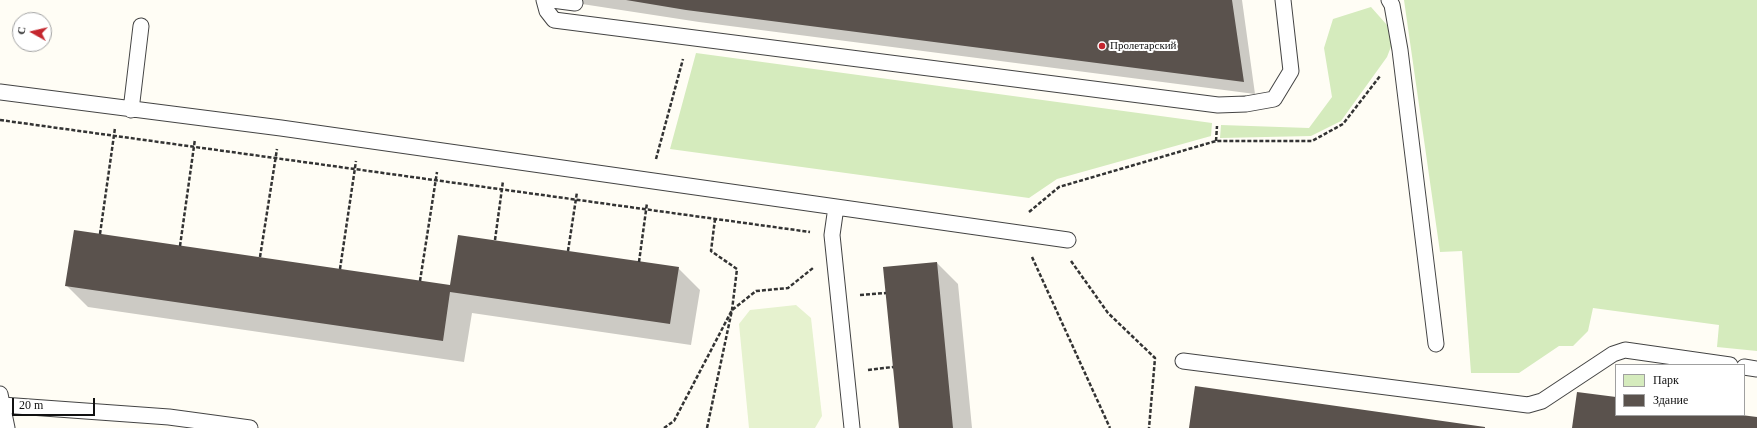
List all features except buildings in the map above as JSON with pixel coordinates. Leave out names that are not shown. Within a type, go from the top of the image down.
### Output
[{"type":"lane","points":[[544,0],[547,12],[554,20],[1218,105],[1246,104],[1274,99],[1291,71],[1283,0]]},
{"type":"lane","points":[[552,0],[575,3]]},
{"type":"lane","points":[[1390,0],[1400,50],[1436,344]]},
{"type":"lane","points":[[124,109],[141,26]]},
{"type":"lane","points":[[0,92],[280,128],[1061,239]]},
{"type":"lane","points":[[836,208],[832,235],[852,428]]},
{"type":"lane","points":[[1183,361],[1528,405],[1542,401],[1613,354],[1625,350],[1723,364]]},
{"type":"lane","points":[[1745,367],[1757,369]]},
{"type":"lane","points":[[7,428],[1,399],[169,417],[250,428]]},
{"type":"path","points":[[639,262],[650,180],[689,37]]},
{"type":"path","points":[[1006,231],[1059,187],[1216,141],[1312,141],[1343,124],[1400,50]]},
{"type":"path","points":[[100,234],[114,136],[124,109]]},
{"type":"path","points":[[180,246],[198,118]]},
{"type":"path","points":[[0,120],[832,235]]},
{"type":"path","points":[[260,257],[280,128]]},
{"type":"path","points":[[340,269],[359,140]]},
{"type":"path","points":[[420,281],[440,151]]},
{"type":"path","points":[[495,240],[506,160]]},
{"type":"path","points":[[568,251],[580,171]]},
{"type":"path","points":[[707,428],[732,310],[737,269],[711,251],[715,219]]},
{"type":"path","points":[[1061,239],[1108,313],[1155,358],[1149,428]]},
{"type":"path","points":[[664,428],[674,421],[732,310],[756,290],[788,288],[834,252]]},
{"type":"path","points":[[1036,256],[1032,256],[1110,428]]},
{"type":"green space","points":[[1404,0],[1757,0],[1757,351],[1717,347],[1719,325],[1593,308],[1588,331],[1573,346],[1559,346],[1519,373],[1471,373],[1462,251],[1440,252]]},
{"type":"green space","points":[[1371,7],[1387,25],[1392,44],[1387,57],[1341,121],[1311,136],[1220,138],[1221,125],[1309,128],[1332,97],[1324,48],[1333,19]]},
{"type":"green space","points":[[696,53],[1212,123],[1211,136],[1057,179],[1029,198],[670,149]]},
{"type":"green space","points":[[796,305],[811,318],[822,416],[815,428],[749,428],[739,324],[750,310]]},
{"type":"place","name":"Пролетарский","points":[[1102,46]]}]
